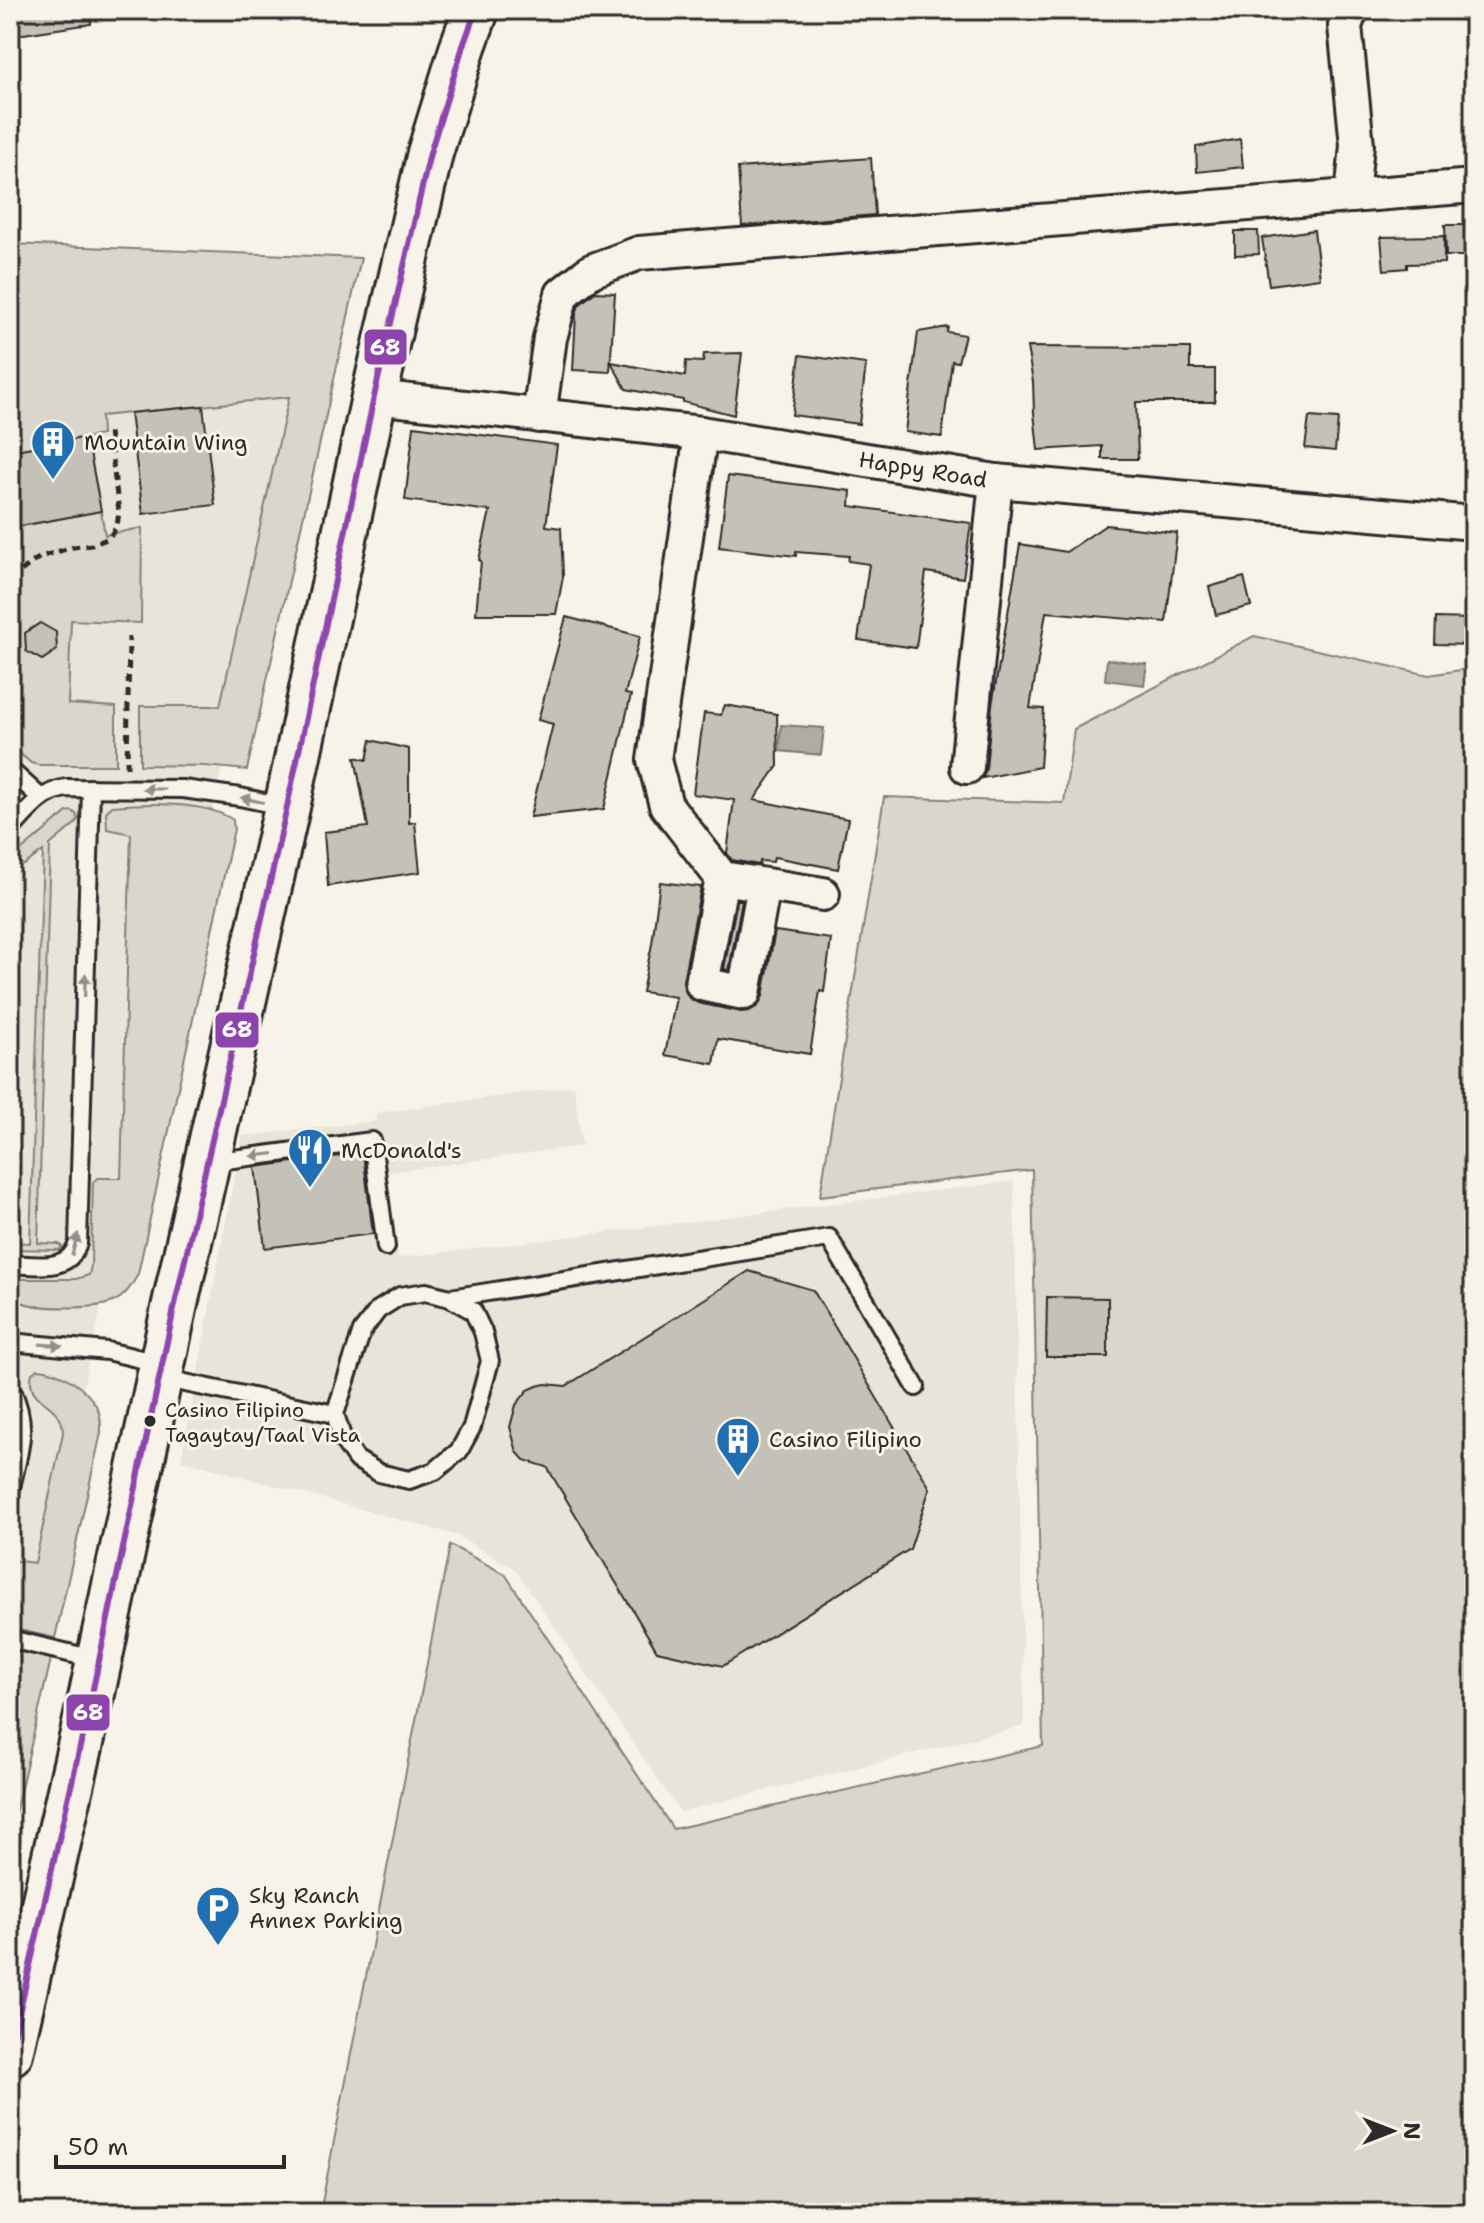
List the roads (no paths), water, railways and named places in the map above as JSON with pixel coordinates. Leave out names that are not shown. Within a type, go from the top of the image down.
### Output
[{"type":"main road","points":[[10,2053],[287,807],[374,397],[430,153],[476,10]]},
{"type":"street","points":[[1351,10],[1345,26],[1357,145],[1352,196]]},
{"type":"street","points":[[539,416],[550,338],[562,294],[591,271],[639,253],[1474,186]]},
{"type":"street","name":"Happy Road","points":[[374,397],[701,433],[996,481],[1474,523]]},
{"type":"street","points":[[701,433],[654,760],[666,805],[722,878],[823,894]]},
{"type":"street","points":[[967,767],[996,481]]},
{"type":"street","points":[[722,878],[702,984],[744,993],[764,885]]},
{"type":"lane","points":[[10,770],[41,798]]},
{"type":"lane","points":[[10,830],[41,798],[66,788],[183,789],[287,807]]},
{"type":"lane","points":[[10,1264],[57,1265],[71,1258],[78,1243],[91,788]]},
{"type":"lane","points":[[207,1162],[372,1141],[386,1247]]},
{"type":"lane","points":[[450,1298],[829,1238],[916,1387]]},
{"type":"lane","points":[[426,1292],[450,1298],[473,1311],[483,1332],[490,1361],[472,1427],[459,1451],[435,1471],[409,1480],[379,1473],[356,1459],[343,1440],[335,1414],[362,1331],[378,1310],[400,1296],[426,1292]]},
{"type":"lane","points":[[10,1342],[107,1351],[160,1371],[335,1414]]},
{"type":"lane","points":[[10,1386],[22,1413],[22,1427],[10,1492]]},
{"type":"lane","points":[[10,1639],[99,1660]]},
{"type":"place","name":"Mountain Wing","points":[[53,481]]},
{"type":"place","name":"McDonald's","points":[[310,1189]]},
{"type":"place","name":"Casino Filipino Tagaytay/Taal Vista","points":[[150,1421]]},
{"type":"place","name":"Casino Filipino","points":[[738,1478]]},
{"type":"place","name":"Sky Ranch Annex Parking","points":[[218,1947]]}]
